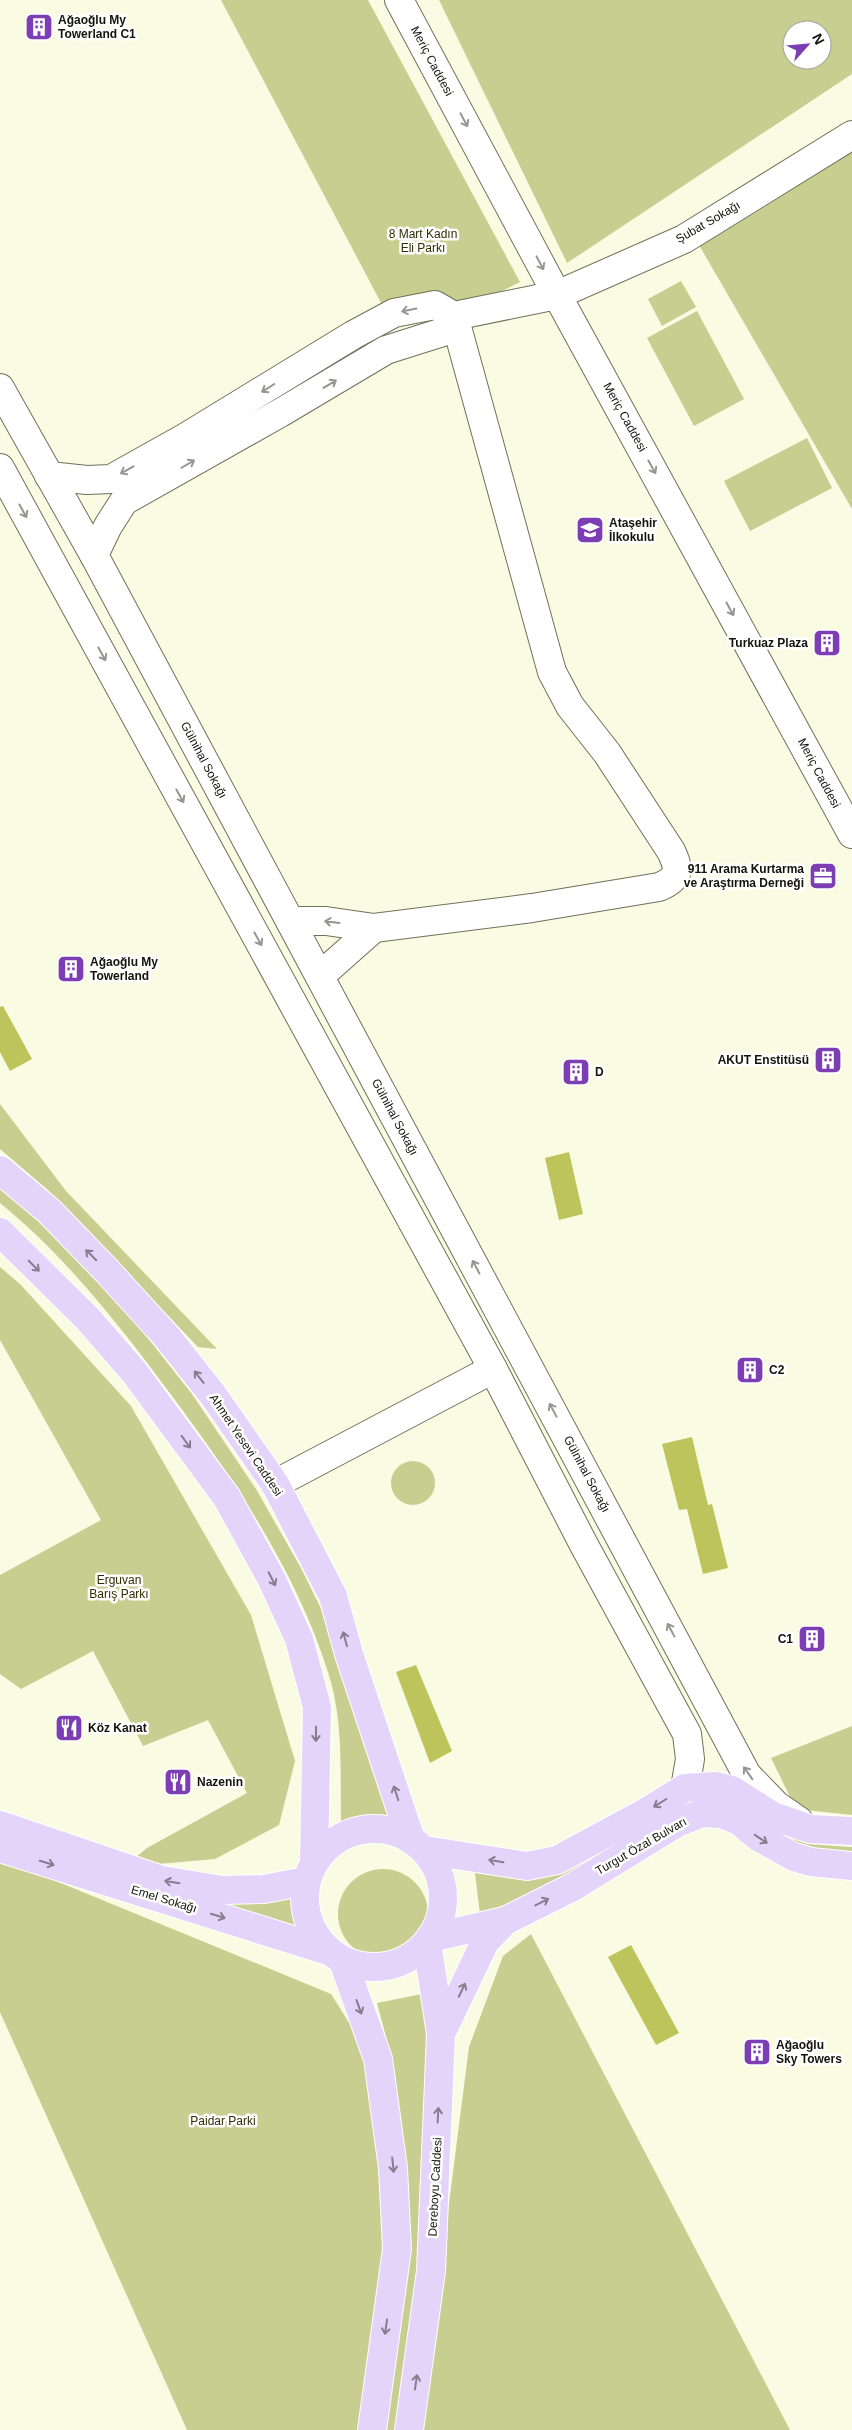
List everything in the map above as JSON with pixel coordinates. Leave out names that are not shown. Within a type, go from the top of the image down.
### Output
[{"type":"main road","name":"Ahmet Yesevi Caddesi","points":[[0,1170],[55,1218],[167,1337],[213,1395],[275,1484],[333,1596],[349,1654],[417,1845]]},
{"type":"main road","points":[[0,1232],[88,1319],[134,1372],[227,1498],[272,1580],[299,1639],[317,1707],[310,1872],[304,1900],[307,1919],[315,1936],[335,1956],[378,2060],[393,2168],[397,2249],[372,2430]]},
{"type":"main road","points":[[310,1872],[328,1846],[346,1834],[368,1829],[390,1831],[417,1845],[527,1866],[557,1860],[646,1812],[685,1788],[716,1786],[732,1790],[773,1816],[810,1829],[852,1831]]},
{"type":"main road","name":"Turgut Özal Bulvarı","points":[[428,1940],[505,1921],[571,1888],[677,1823],[702,1813],[721,1814],[739,1821],[758,1837],[794,1857],[852,1866]]},
{"type":"main road","name":"Emel Sokağı","points":[[0,1826],[162,1880],[222,1890],[264,1889],[310,1872]]},
{"type":"main road","name":"Turgut Özal Bulvarı","points":[[335,1956],[358,1966],[388,1966],[410,1957],[428,1940],[436,1929],[441,1913],[443,1896],[440,1879],[434,1864],[417,1845]]},
{"type":"main road","name":"Emel Sokağı","points":[[0,1848],[335,1956]]},
{"type":"main road","points":[[441,2034],[485,1942],[505,1921]]},
{"type":"main road","name":"Dereboyu Caddesi","points":[[409,2430],[431,2271],[441,2034],[428,1940]]},
{"type":"street","name":"Meriç Caddesi","points":[[409,7],[557,295],[852,834]]},
{"type":"street","name":"Şubat Sokağı","points":[[454,316],[557,295],[684,239],[852,135]]},
{"type":"street","points":[[49,476],[111,479],[186,437],[353,334],[394,313],[435,305],[454,316],[552,672],[570,706],[607,752],[671,851],[677,864],[676,875],[670,882],[659,887],[532,908],[374,928],[326,921],[290,921]]},
{"type":"street","points":[[94,555],[108,526],[124,502],[386,350],[443,332],[454,316]]},
{"type":"street","name":"Gülnihal Sokağı","points":[[0,388],[94,555],[748,1775],[776,1805],[810,1829]]},
{"type":"street","points":[[0,468],[493,1369],[584,1545],[688,1734],[690,1760],[685,1788]]},
{"type":"street","points":[[320,976],[374,928]]},
{"type":"street","points":[[275,1484],[493,1369]]},
{"type":"green space","name":"8 Mart Kadın Eli Parkı","points":[[221,0],[368,0],[520,282],[478,303],[389,318]]},
{"type":"green space","points":[[439,0],[852,0],[852,74],[567,263]]},
{"type":"green space","points":[[852,152],[852,509],[699,245]]},
{"type":"green space","points":[[681,281],[696,307],[662,326],[648,299]]},
{"type":"green space","points":[[697,311],[744,399],[694,426],[647,338]]},
{"type":"green space","points":[[807,438],[832,488],[750,531],[724,481]]},
{"type":"green space","points":[[0,1104],[66,1191],[217,1349],[198,1347],[49,1191],[0,1149]]},
{"type":"green space","points":[[0,1185],[94,1270],[192,1394],[256,1489],[301,1568],[338,1643],[399,1814],[371,1816],[341,1826],[339,1729],[333,1691],[314,1634],[298,1596],[279,1559],[214,1454],[166,1388],[89,1290],[46,1245],[0,1203]]},
{"type":"green space","name":"Erguvan Barış Parkı","points":[[0,1267],[20,1284],[131,1406],[251,1615],[295,1761],[279,1825],[215,1859],[124,1867],[147,1848],[247,1793],[208,1720],[143,1746],[93,1651],[21,1689],[0,1674],[0,1575],[101,1520],[0,1340]]},
{"type":"green space","points":[[413,1461],[425,1465],[431,1471],[435,1483],[431,1495],[425,1501],[413,1505],[401,1501],[395,1495],[391,1483],[395,1471],[401,1465]]},
{"type":"green space","points":[[852,1726],[852,1815],[796,1809],[771,1758]]},
{"type":"green space","points":[[721,1799],[740,1805],[807,1844],[852,1847],[852,1855],[807,1851],[724,1806],[481,1923],[475,1873],[530,1878],[690,1800]]},
{"type":"green space","name":"Paidar Parki","points":[[0,1858],[331,1994],[375,2064],[393,2168],[369,2430],[187,2430],[0,2012]]},
{"type":"green space","points":[[383,1869],[400,1872],[415,1882],[425,1897],[428,1914],[425,1931],[415,1946],[400,1956],[383,1959],[366,1956],[351,1946],[341,1931],[338,1914],[341,1897],[351,1882],[366,1872]]},
{"type":"green space","points":[[202,1898],[296,1899],[305,1951]]},
{"type":"green space","points":[[531,1934],[790,2430],[420,2430],[469,2047],[503,1956]]},
{"type":"green space","points":[[432,1992],[419,2284],[396,2430],[382,2430],[405,2164],[394,2067],[377,2003]]},
{"type":"shaded area","points":[[3,1006],[32,1059],[10,1071],[0,1052],[0,1007]]},
{"type":"shaded area","points":[[569,1152],[583,1214],[559,1220],[545,1158]]},
{"type":"shaded area","points":[[692,1437],[708,1505],[712,1504],[728,1568],[703,1574],[687,1509],[679,1510],[662,1444]]},
{"type":"shaded area","points":[[416,1665],[452,1751],[430,1763],[396,1672]]},
{"type":"shaded area","points":[[631,1945],[679,2033],[656,2045],[608,1957]]},
{"type":"place","name":"Ağaoğlu My Towerland C1","points":[[39,27]]},
{"type":"place","name":"Ataşehir İlkokulu","points":[[590,530]]},
{"type":"place","name":"Turkuaz Plaza","points":[[827,643]]},
{"type":"place","name":"911 Arama Kurtarma ve Araştırma Derneği","points":[[823,876]]},
{"type":"place","name":"Ağaoğlu My Towerland","points":[[71,969]]},
{"type":"place","name":"AKUT Enstitüsü","points":[[828,1060]]},
{"type":"place","name":"D","points":[[576,1072]]},
{"type":"place","name":"C2","points":[[750,1370]]},
{"type":"place","name":"C1","points":[[812,1639]]},
{"type":"place","name":"Köz Kanat","points":[[69,1728]]},
{"type":"place","name":"Nazenin","points":[[178,1782]]},
{"type":"place","name":"Ağaoğlu Sky Towers","points":[[757,2052]]}]
